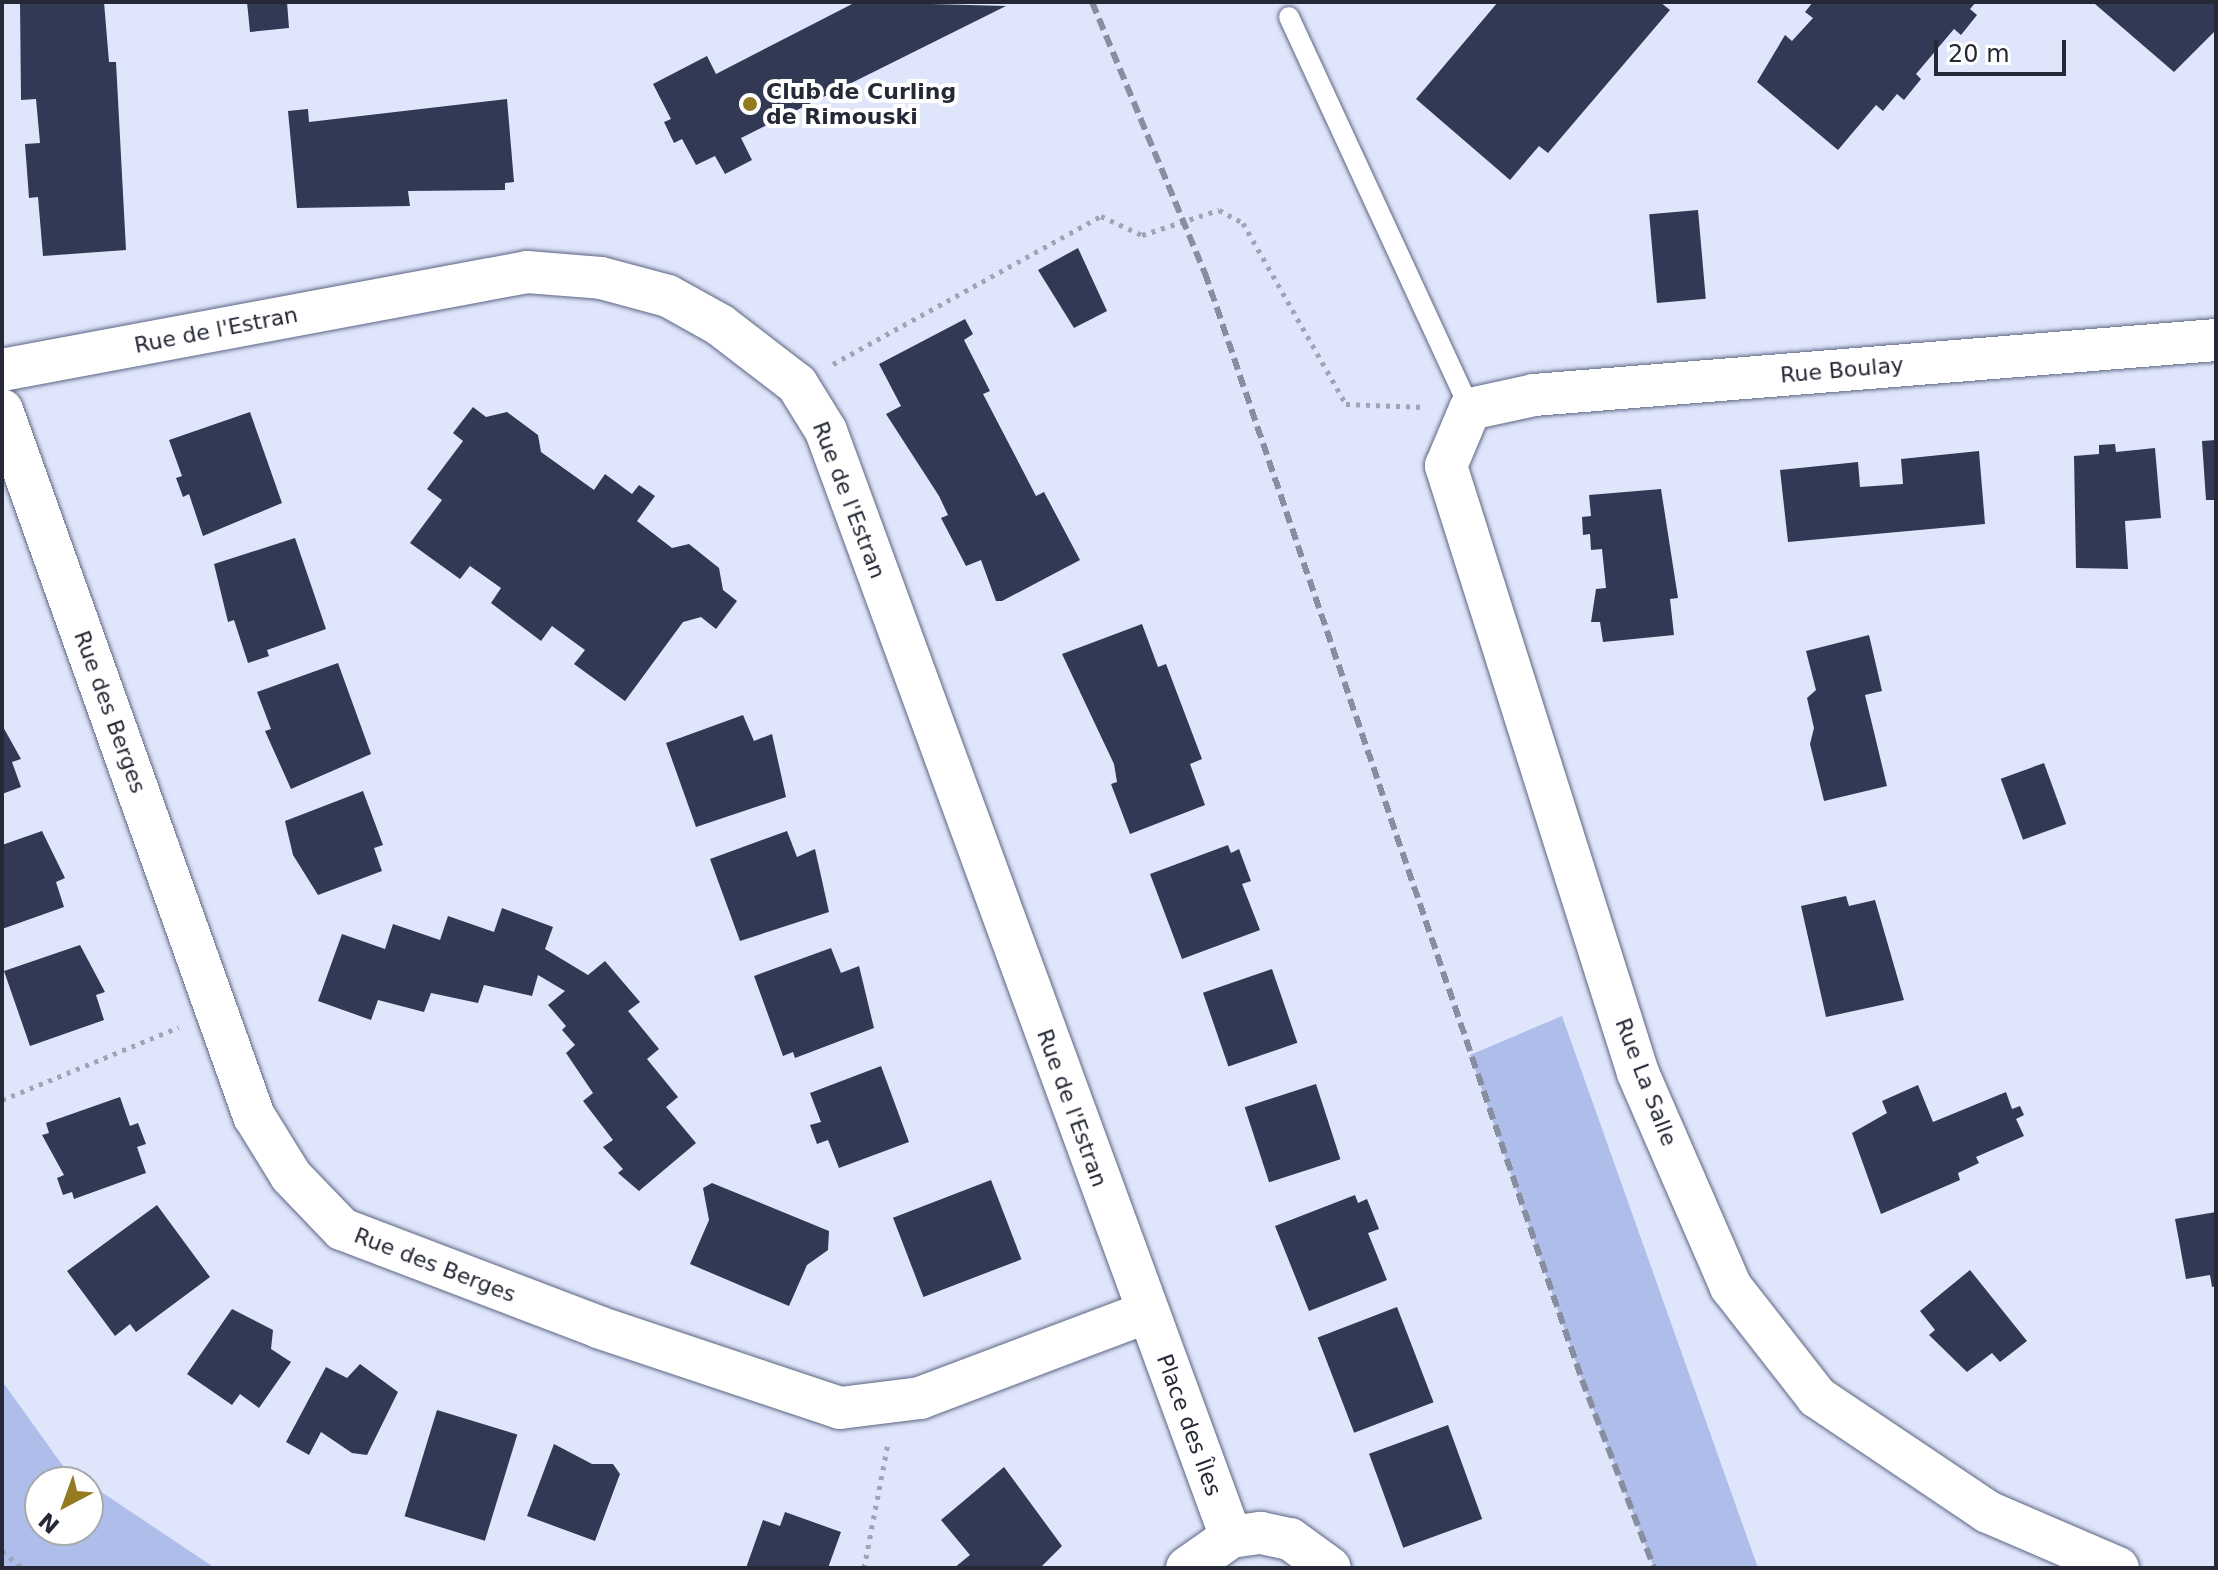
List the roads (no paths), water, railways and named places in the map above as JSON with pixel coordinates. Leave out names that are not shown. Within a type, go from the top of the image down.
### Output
[{"type":"street","name":"Rue de l'Estran","points":[[2,370],[527,272],[601,278],[668,296],[720,325],[797,384],[826,431],[1147,1312]]},
{"type":"street","name":"Rue Boulay","points":[[1470,409],[1534,395],[2216,340]]},
{"type":"street","name":"Rue La Salle","points":[[1470,409],[1446,466],[1638,1073],[1731,1287],[1817,1397],[1988,1512],[2118,1568]]},
{"type":"street","name":"Rue des Berges","points":[[2,410],[254,1116],[291,1176],[342,1229],[598,1327],[840,1408],[920,1398],[1147,1312]]},
{"type":"street","name":"Place des Îles","points":[[1147,1312],[1231,1537]]},
{"type":"street","points":[[1187,1568],[1231,1537],[1261,1533],[1290,1539],[1330,1568]]},
{"type":"lane","points":[[1289,17],[1470,409]]},
{"type":"railway","points":[[1092,2],[1205,273],[1582,1380],[1654,1568]]},
{"type":"place","name":"Club de Curling de Rimouski","points":[[750,104]]}]
